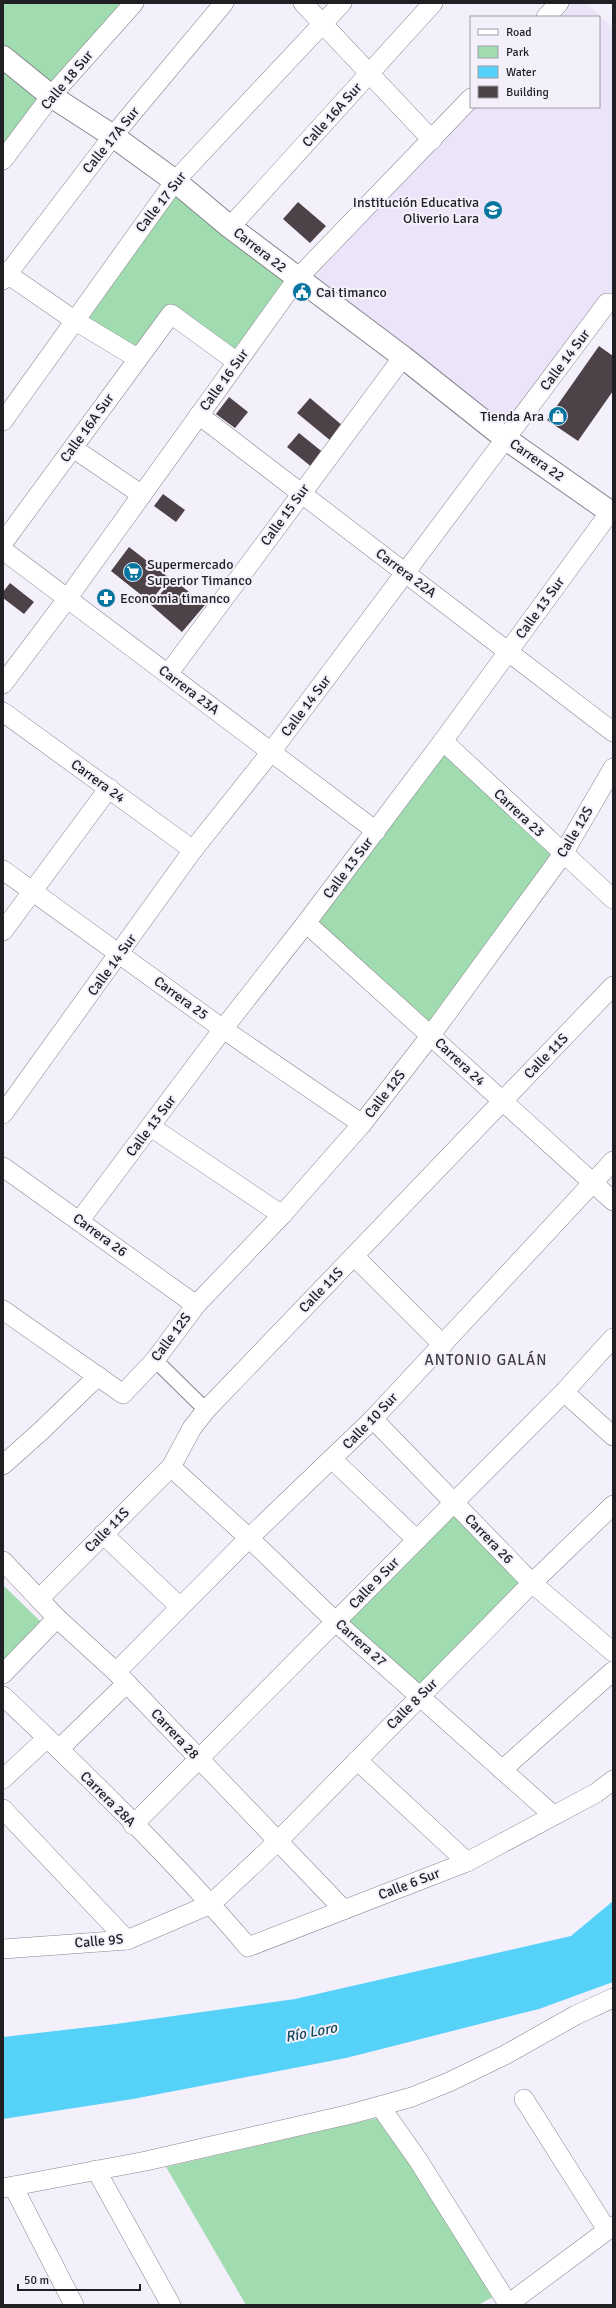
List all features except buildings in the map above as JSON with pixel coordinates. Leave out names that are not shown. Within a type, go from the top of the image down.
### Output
[{"type":"street","name":"Calle 18 Sur","points":[[3,160],[51,96],[134,3]]},
{"type":"street","name":"Calle 17A Sur","points":[[5,275],[113,136],[224,3]]},
{"type":"street","points":[[303,3],[432,140]]},
{"type":"street","name":"Calle 17 Sur","points":[[3,421],[175,181],[342,3]]},
{"type":"street","name":"Calle 16A Sur","points":[[230,227],[432,3]]},
{"type":"street","points":[[547,16],[559,3]]},
{"type":"street","name":"Carrera 22","points":[[3,57],[51,96],[113,136],[175,181],[230,227],[402,357],[506,439],[612,513]]},
{"type":"street","name":"Calle 16 Sur","points":[[3,684],[67,599],[298,279],[470,99]]},
{"type":"street","points":[[5,275],[74,320],[137,358]]},
{"type":"street","name":"Calle 14 Sur","points":[[3,1114],[120,954],[193,850],[271,752],[607,303],[613,303]]},
{"type":"street","name":"Calle 16A Sur","points":[[3,543],[137,358],[171,314],[237,362]]},
{"type":"street","name":"Calle 15 Sur","points":[[168,674],[402,357]]},
{"type":"street","name":"Carrera 22A","points":[[199,415],[613,732]]},
{"type":"street","points":[[73,448],[142,495]]},
{"type":"street","name":"Calle 13 Sur","points":[[80,1220],[151,1127],[223,1028],[376,831],[612,513]]},
{"type":"street","name":"Carrera 23A","points":[[3,550],[376,831]]},
{"type":"street","name":"Carrera 24","points":[[3,712],[193,850]]},
{"type":"street","name":"Carrera 23","points":[[443,741],[613,899]]},
{"type":"street","name":"Calle 12S","points":[[98,1376],[123,1394],[155,1360],[196,1305],[282,1215],[362,1124],[431,1035],[563,854],[613,768]]},
{"type":"street","points":[[3,931],[109,788]]},
{"type":"street","name":"Carrera 25","points":[[3,870],[223,1028],[362,1124]]},
{"type":"street","name":"Carrera 24","points":[[306,923],[613,1201]]},
{"type":"street","name":"Calle 11S","points":[[39,1599],[171,1467],[192,1428],[206,1410],[613,986]]},
{"type":"street","points":[[151,1127],[282,1215]]},
{"type":"street","name":"Calle 10 Sur","points":[[3,1779],[53,1743],[121,1677],[180,1607],[249,1538],[373,1419],[613,1160]]},
{"type":"street","name":"Carrera 26","points":[[3,1167],[80,1220],[196,1305]]},
{"type":"street","points":[[354,1256],[443,1345]]},
{"type":"street","points":[[3,1310],[98,1376],[6,1457]]},
{"type":"street","name":"Calle 9 Sur","points":[[133,1825],[564,1392],[613,1338]]},
{"type":"street","points":[[155,1360],[206,1410]]},
{"type":"street","points":[[564,1392],[613,1436]]},
{"type":"street","name":"Carrera 26","points":[[373,1419],[532,1583],[613,1652]]},
{"type":"street","points":[[332,1459],[417,1540]]},
{"type":"street","name":"Carrera 27","points":[[171,1467],[249,1538],[336,1622],[553,1815]]},
{"type":"street","name":"Calle 8 Sur","points":[[212,1904],[277,1842],[532,1583],[613,1505]]},
{"type":"street","points":[[103,1534],[180,1607]]},
{"type":"street","name":"Carrera 28","points":[[3,1561],[57,1618],[121,1677],[277,1842],[344,1910]]},
{"type":"street","points":[[3,1674],[57,1618]]},
{"type":"street","points":[[502,1770],[613,1671]]},
{"type":"street","name":"Carrera 28A","points":[[3,1696],[53,1743],[212,1904]]},
{"type":"street","points":[[357,1760],[468,1862]]},
{"type":"street","name":"Calle 6 Sur","points":[[212,1904],[248,1947],[468,1862],[596,1793],[613,1780]]},
{"type":"street","points":[[3,1809],[127,1940]]},
{"type":"street","name":"Calle 9S","points":[[6,1945],[127,1940],[212,1904]]},
{"type":"street","points":[[74,2305],[8,2187],[154,2159],[380,2106],[412,2097],[449,2082],[505,2055],[576,2015],[613,1998]]},
{"type":"street","points":[[380,2106],[418,2160],[507,2304],[610,2228],[524,2099]]},
{"type":"street","points":[[96,2170],[171,2305]]},
{"type":"shaded area","name":"Institución Educativa Oliverio Lara","points":[[568,3],[587,3],[613,28],[613,300],[508,430],[309,277],[471,108],[600,108],[600,16],[556,16]]},
{"type":"green space","points":[[3,3],[131,3],[3,156]]},
{"type":"green space","points":[[176,187],[292,280],[235,358],[172,309],[137,351],[80,318]]},
{"type":"green space","points":[[443,752],[553,857],[432,1024],[316,920]]},
{"type":"green space","points":[[454,1503],[532,1583],[421,1696],[336,1622]]},
{"type":"green space","points":[[3,1585],[41,1622],[3,1661]]},
{"type":"green space","points":[[377,2118],[411,2166],[493,2297],[478,2305],[246,2305],[166,2167]]},
{"type":"water","name":"Río Loro","points":[[613,1901],[613,1982],[539,2009],[346,2058],[133,2099],[3,2119],[3,2037],[116,2024],[295,1999],[571,1936]]},
{"type":"place","name":"Institución Educativa Oliverio Lara","points":[[493,210]]},
{"type":"place","name":"Cai timanco","points":[[302,292]]},
{"type":"place","name":"Tienda Ara","points":[[558,416]]},
{"type":"place","name":"Supermercado Superior Timanco","points":[[133,572]]},
{"type":"place","name":"Economia timanco","points":[[106,598]]},
{"type":"district","name":"ANTONIO GALÁN","points":[[486,1360]]}]
